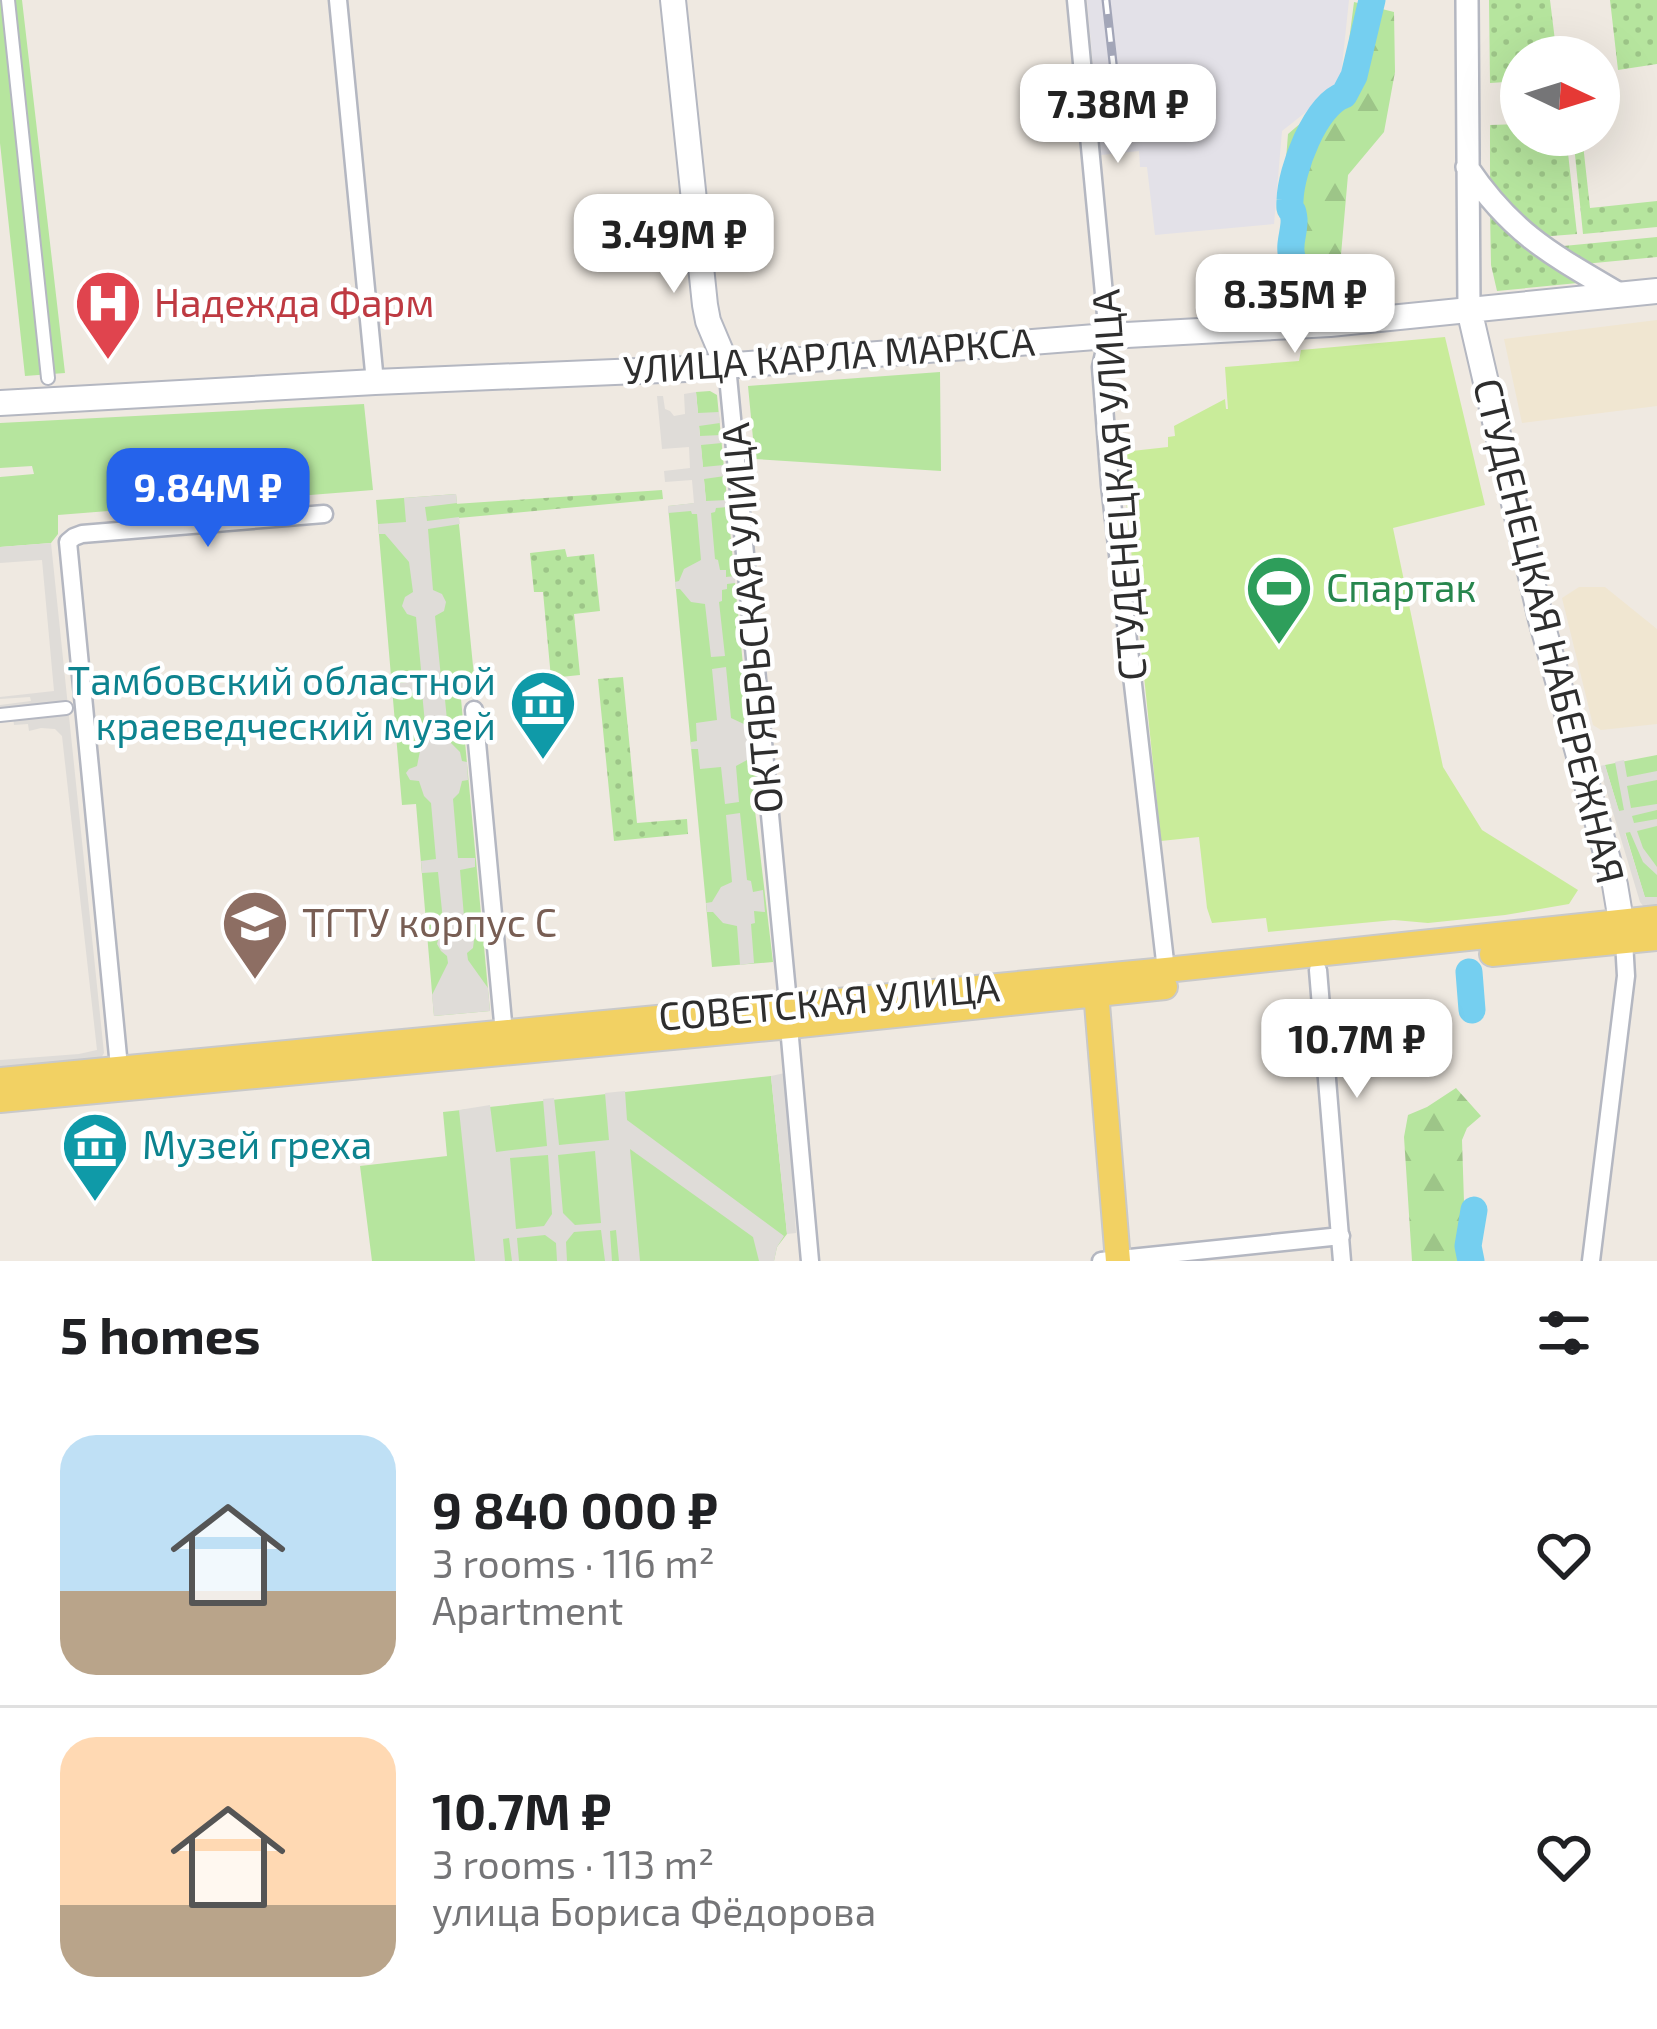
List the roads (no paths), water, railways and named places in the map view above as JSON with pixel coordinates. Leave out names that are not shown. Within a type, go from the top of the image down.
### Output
[{"type":"main road","name":"ОКТЯБРЬСКАЯ УЛИЦА","points":[[673,0],[705,305],[727,366]]},
{"type":"main road","name":"УЛИЦА КАРЛА МАРКСА","points":[[0,403],[727,366],[1330,324],[1657,291]]},
{"type":"main road","name":"СТУДЕНЕЦКАЯ НАБЕРЕЖНАЯ","points":[[1469,309],[1536,601],[1615,885],[1623,931]]},
{"type":"main road","name":"СОВЕТСКАЯ УЛИЦА","points":[[1096,986],[1166,970],[1431,952],[1623,931],[1657,918]]},
{"type":"main road","name":"СОВЕТСКАЯ УЛИЦА","points":[[1623,931],[1657,938]]},
{"type":"main road","name":"СОВЕТСКАЯ УЛИЦА","points":[[0,1080],[129,1082],[789,1023],[1096,986],[1318,970],[1431,952]]},
{"type":"main road","points":[[1096,986],[1118,1260]]},
{"type":"main road","name":"СОВЕТСКАЯ УЛИЦА","points":[[0,1100],[503,1033],[789,1023]]},
{"type":"street","points":[[8,0],[48,379]]},
{"type":"street","points":[[338,0],[375,382]]},
{"type":"street","name":"СТУДЕНЕЦКАЯ УЛИЦА","points":[[1076,0],[1108,336],[1101,368],[1110,485],[1166,970]]},
{"type":"street","name":"СТУДЕНЕЦКАЯ НАБЕРЕЖНАЯ","points":[[1467,0],[1469,309]]},
{"type":"street","points":[[1467,166],[1514,226],[1621,295]]},
{"type":"street","name":"ОКТЯБРЬСКАЯ УЛИЦА","points":[[727,366],[810,1261]]},
{"type":"street","points":[[129,1082],[68,545],[82,534],[324,514]]},
{"type":"street","points":[[0,715],[66,708]]},
{"type":"street","points":[[474,710],[503,1033]]},
{"type":"street","name":"СТУДЕНЕЦКАЯ НАБЕРЕЖНАЯ","points":[[1592,1261],[1626,976],[1623,931]]},
{"type":"street","points":[[1318,970],[1342,1261]]},
{"type":"street","points":[[1101,1261],[1341,1236]]},
{"type":"waterway","points":[[1300,293],[1291,247],[1295,172],[1314,125],[1344,95],[1354,76],[1372,0]]},
{"type":"waterway","points":[[1469,972],[1472,1010]]},
{"type":"waterway","points":[[1471,1261],[1468,1246],[1474,1210]]},
{"type":"railway","points":[[1106,0],[1118,107]]},
{"type":"place","name":"Надежда Фарм","points":[[108,362]]},
{"type":"place","name":"Спартак","points":[[1279,647]]},
{"type":"place","name":"Тамбовский областной краеведческий музей","points":[[543,762]]},
{"type":"place","name":"ТГТУ корпус С","points":[[255,982]]},
{"type":"place","name":"Музей греха","points":[[95,1204]]}]
